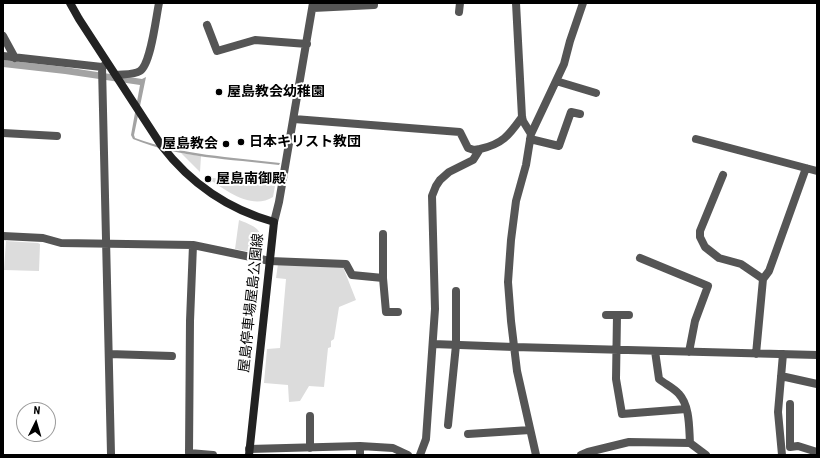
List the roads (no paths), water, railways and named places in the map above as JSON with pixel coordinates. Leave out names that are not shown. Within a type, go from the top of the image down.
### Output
[{"type":"main road","name":"屋島停車場屋島公園線","points":[[70,3],[105,65],[116,75],[161,145],[185,173],[217,198],[256,217],[274,222],[249,452]]},
{"type":"street","points":[[116,75],[137,73],[142,70],[150,54],[159,3]]},
{"type":"street","points":[[274,222],[294,119],[313,5],[374,6],[374,3]]},
{"type":"street","points":[[460,3],[460,12]]},
{"type":"street","points":[[516,3],[522,118],[531,136],[559,146],[571,112],[580,114]]},
{"type":"street","points":[[536,455],[517,371],[514,347],[508,282],[511,240],[516,201],[526,165],[531,136],[564,64],[583,3]]},
{"type":"street","points":[[207,25],[217,51],[255,40],[307,44]]},
{"type":"street","points":[[3,36],[16,58]]},
{"type":"street","points":[[3,56],[105,65],[106,244],[111,454]]},
{"type":"street","points":[[556,81],[596,93]]},
{"type":"street","points":[[294,119],[460,132],[468,148],[474,150],[491,147],[503,141],[510,135],[522,118]]},
{"type":"street","points":[[3,133],[57,136]]},
{"type":"street","points":[[696,139],[817,170]]},
{"type":"street","points":[[420,455],[426,439],[435,309],[432,196],[440,180],[449,172],[473,160],[480,149]]},
{"type":"street","points":[[756,354],[763,279],[769,271],[806,168]]},
{"type":"street","points":[[723,175],[700,231],[700,237],[704,246],[720,258],[741,264],[763,279]]},
{"type":"street","points":[[383,234],[383,278],[386,312],[398,312]]},
{"type":"street","points":[[3,236],[43,238],[61,243],[193,245],[270,261],[346,264],[352,275],[383,278]]},
{"type":"street","points":[[193,245],[189,454],[213,455]]},
{"type":"street","points":[[640,258],[708,286],[695,321],[689,352]]},
{"type":"street","points":[[448,425],[456,345],[456,291]]},
{"type":"street","points":[[606,315],[629,315]]},
{"type":"street","points":[[617,315],[616,378],[622,414],[686,409]]},
{"type":"street","points":[[433,344],[817,356]]},
{"type":"street","points":[[655,351],[659,380],[679,394],[686,409],[690,443]]},
{"type":"street","points":[[109,354],[172,356]]},
{"type":"street","points":[[783,354],[778,412],[781,452],[791,451],[798,446],[817,452]]},
{"type":"street","points":[[781,376],[817,384]]},
{"type":"street","points":[[790,404],[791,451]]},
{"type":"street","points":[[310,416],[310,448]]},
{"type":"street","points":[[468,434],[530,430]]},
{"type":"street","points":[[581,455],[629,442],[690,443],[706,455]]},
{"type":"street","points":[[249,452],[360,446],[393,448],[408,455]]},
{"type":"street","points":[[360,446],[360,455]]},
{"type":"place","name":"屋島教会幼稚園","points":[[219,92]]},
{"type":"place","name":"日本キリスト教団","points":[[241,142]]},
{"type":"place","name":"屋島教会","points":[[226,144]]},
{"type":"place","name":"屋島南御殿","points":[[208,179]]}]
